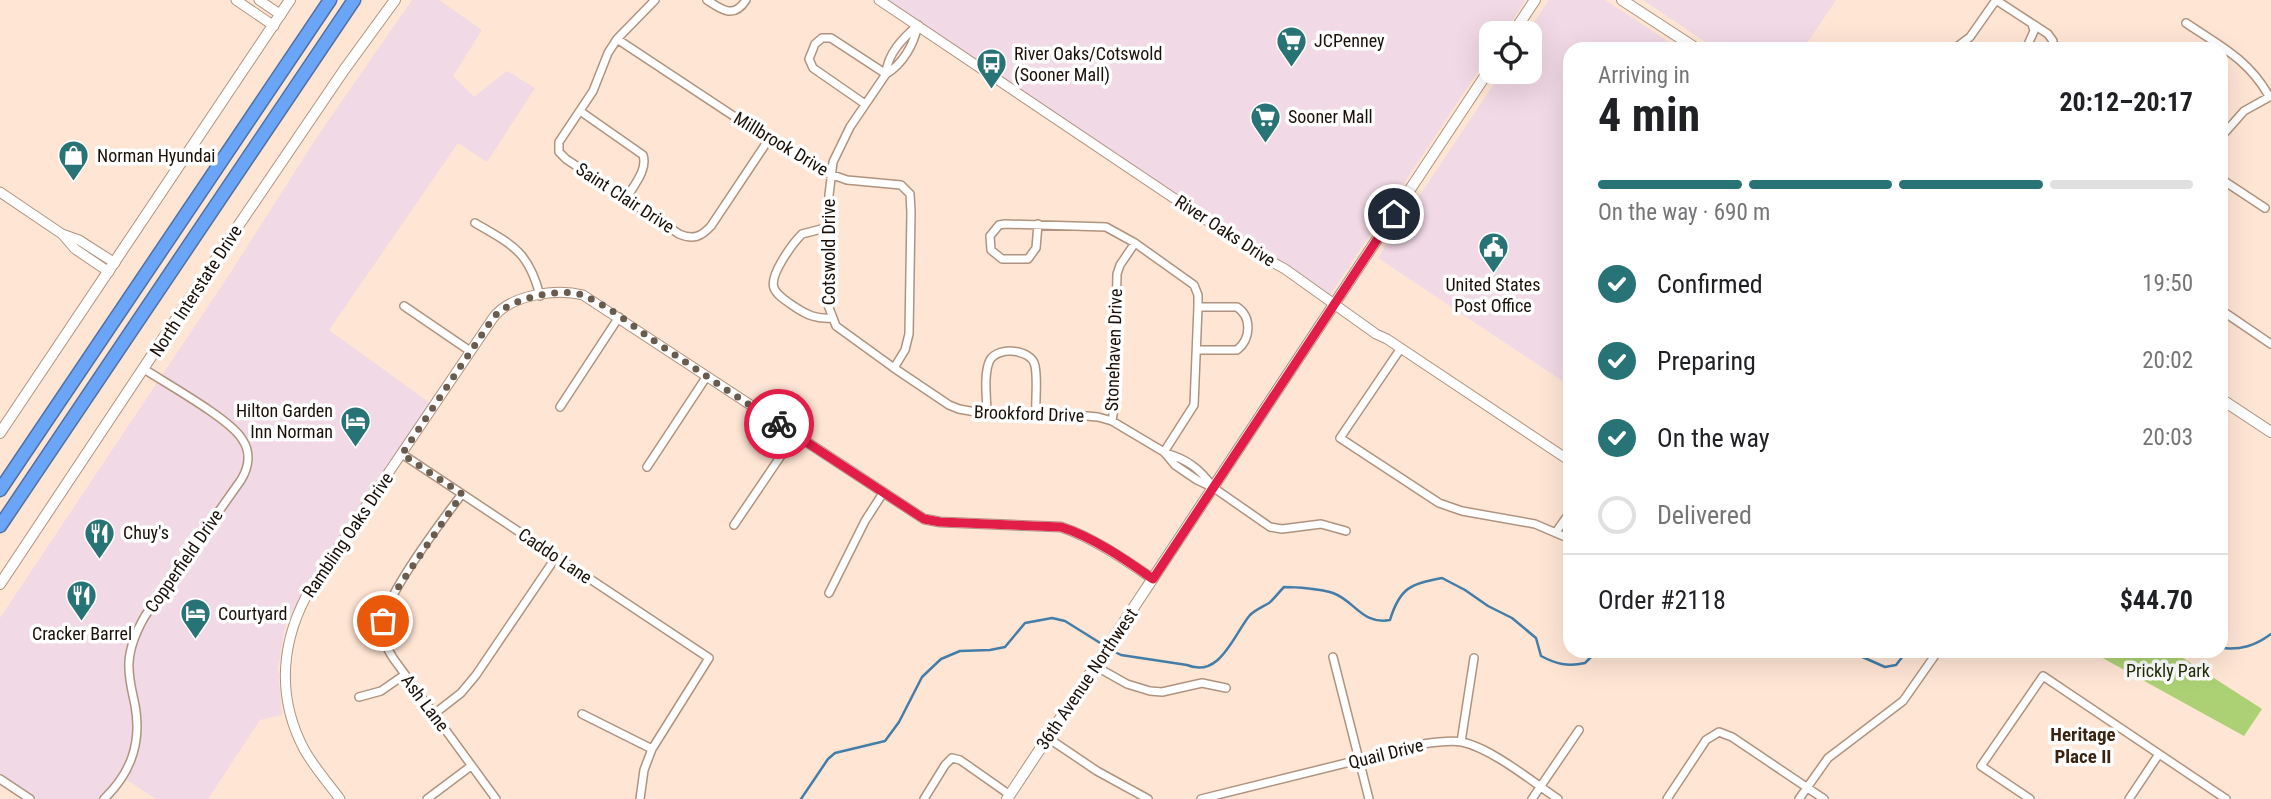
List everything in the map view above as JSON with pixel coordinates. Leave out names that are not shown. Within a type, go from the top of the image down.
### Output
[{"type":"highway","points":[[0,490],[330,0]]},
{"type":"highway","points":[[0,526],[354,0]]},
{"type":"main road","points":[[0,433],[290,0]]},
{"type":"main road","name":"North Interstate Drive","points":[[0,583],[344,70],[395,0]]},
{"type":"main road","points":[[1521,21],[1535,0]]},
{"type":"main road","points":[[1622,0],[1686,42]]},
{"type":"main road","name":"36th Avenue Northwest","points":[[1008,797],[1480,84]]},
{"type":"main road","points":[[2228,404],[2271,432]]},
{"type":"street","points":[[236,0],[274,26]]},
{"type":"street","points":[[259,0],[281,15]]},
{"type":"street","points":[[626,199],[645,163],[643,155],[580,111],[593,91],[617,38],[655,0]]},
{"type":"street","points":[[707,0],[725,12],[739,9],[746,0]]},
{"type":"street","name":"River Oaks Drive","points":[[879,0],[1563,456]]},
{"type":"street","points":[[1963,42],[1970,37],[1996,0],[2051,37],[2051,42]]},
{"type":"street","points":[[2029,42],[2034,31],[2031,23]]},
{"type":"street","points":[[2186,23],[2214,42]]},
{"type":"street","name":"Cotswold Drive","points":[[831,318],[828,305],[828,195],[838,151],[850,127],[886,74],[887,63],[904,37],[918,25]]},
{"type":"street","name":"Millbrook Drive","points":[[617,38],[769,139],[831,175],[847,180],[898,184],[905,188],[910,194],[909,334],[905,350],[894,368]]},
{"type":"street","points":[[865,104],[813,68],[809,59],[815,44],[822,38],[831,38],[886,74]]},
{"type":"street","points":[[2228,52],[2255,73],[2270,96],[2244,111],[2228,129]]},
{"type":"street","name":"Saint Clair Drive","points":[[580,111],[559,142],[559,152],[686,237],[697,237],[711,226],[769,139]]},
{"type":"street","points":[[2228,184],[2265,208]]},
{"type":"street","points":[[0,192],[62,234],[79,240],[112,268]]},
{"type":"street","points":[[475,222],[516,249],[526,259],[540,296]]},
{"type":"street","points":[[1038,224],[1037,248],[1028,259],[1002,259],[991,250],[990,236],[999,225],[1038,224],[1106,227],[1135,243],[1190,281],[1196,290],[1198,307],[1194,405],[1164,452]]},
{"type":"street","points":[[829,227],[802,234],[775,274],[773,282],[779,296],[805,313],[820,319],[831,318]]},
{"type":"street","name":"Stonehaven Drive","points":[[1112,421],[1117,274],[1135,243]]},
{"type":"street","name":"Rambling Oaks Drive","points":[[340,799],[306,752],[290,716],[285,691],[291,629],[302,602],[470,351],[501,309],[515,302],[569,292],[583,295],[883,493],[931,521],[1026,524],[1069,530],[1120,556],[1153,579]]},
{"type":"street","points":[[404,306],[470,351]]},
{"type":"street","points":[[1197,350],[1237,350],[1247,340],[1248,332],[1247,316],[1237,307],[1198,307]]},
{"type":"street","points":[[2228,315],[2271,344]]},
{"type":"street","points":[[560,407],[619,317]]},
{"type":"street","name":"Brookford Drive","points":[[831,318],[842,332],[949,405],[972,413],[1075,415],[1112,421],[1202,471],[1214,488],[1270,527],[1282,529],[1321,524],[1346,531]]},
{"type":"street","points":[[1401,348],[1339,438],[1439,503],[1462,511],[1535,524],[1563,536]]},
{"type":"street","points":[[987,414],[989,363],[995,355],[1010,352],[1026,354],[1035,365],[1036,415]]},
{"type":"street","name":"Copperfield Drive","points":[[104,799],[121,781],[131,764],[135,750],[137,719],[129,676],[129,660],[135,636],[151,608],[241,480],[248,466],[247,450],[235,431],[144,369]]},
{"type":"street","points":[[647,467],[707,376]]},
{"type":"street","points":[[734,525],[795,435]]},
{"type":"street","name":"Caddo Lane","points":[[402,454],[709,658],[652,749]]},
{"type":"street","points":[[829,593],[865,521],[883,493]]},
{"type":"street","name":"Ash Lane","points":[[462,494],[397,589],[383,621],[384,639],[404,675],[496,799]]},
{"type":"street","points":[[1556,532],[1563,522]]},
{"type":"street","points":[[434,714],[461,693],[476,675],[556,557]]},
{"type":"street","points":[[1333,657],[1369,799]]},
{"type":"street","points":[[1461,742],[1474,658]]},
{"type":"street","points":[[1799,799],[1828,758],[1903,701],[1933,658]]},
{"type":"street","points":[[1095,666],[1127,684],[1150,691],[1162,692],[1202,683],[1226,688]]},
{"type":"street","points":[[359,697],[381,691],[404,675]]},
{"type":"street","points":[[2030,799],[1981,766],[2043,676],[2226,799]]},
{"type":"street","points":[[582,715],[652,749],[644,770],[640,799]]},
{"type":"street","points":[[1532,799],[1579,730]]},
{"type":"street","points":[[1667,799],[1706,740],[1719,732],[1727,734],[1824,799]]},
{"type":"street","points":[[1048,738],[1097,771],[1148,799]]},
{"type":"street","name":"Quail Drive","points":[[1204,799],[1423,744],[1461,742],[1490,754],[1558,799]]},
{"type":"street","points":[[2129,799],[2160,754]]},
{"type":"street","points":[[924,799],[952,758],[960,760],[1008,797]]},
{"type":"street","points":[[427,799],[471,766]]},
{"type":"street","points":[[0,779],[30,799]]},
{"type":"shaded area","points":[[412,0],[439,0],[482,30],[453,76],[474,97],[507,71],[535,88],[487,162],[458,143],[329,330],[430,403],[307,584],[285,627],[278,669],[282,715],[260,720],[208,799],[156,799],[121,776],[99,799],[37,799],[0,774],[0,618],[227,278],[317,137]]},
{"type":"shaded area","name":"Sooner Mall","points":[[888,0],[1526,0],[1512,21],[1479,21],[1479,70],[1328,298]]},
{"type":"shaded area","points":[[1549,0],[1605,0],[1669,42],[1563,42],[1563,381],[1378,258],[1494,84],[1542,84],[1542,21],[1535,21]]},
{"type":"shaded area","points":[[1643,0],[1836,0],[1808,42],[1706,42]]},
{"type":"green space","name":"Prickly Park","points":[[2103,658],[2183,658],[2262,709],[2244,736]]},
{"type":"waterway","points":[[1111,650],[1121,655],[1199,668],[1209,666],[1225,652],[1250,615],[1269,603],[1284,587],[1333,593],[1365,616],[1380,621],[1390,620],[1398,600],[1408,589],[1422,582],[1442,578],[1512,618],[1536,638],[1541,656],[1546,659],[1573,665],[1585,663],[1590,658]]},
{"type":"waterway","points":[[801,799],[835,753],[885,741],[899,722],[922,677],[941,659],[960,651],[1005,647],[1025,623],[1052,618],[1065,621],[1105,646]]},
{"type":"waterway","points":[[2228,648],[2248,646],[2271,634]]},
{"type":"waterway","points":[[1865,658],[1885,667],[1896,665],[1902,658]]},
{"type":"way so far","points":[[383,621],[388,604],[397,589],[462,494],[402,454],[497,312],[507,305],[524,299],[569,292],[583,295],[779,424]]},
{"type":"place","name":"JCPenney","points":[[1291,68]]},
{"type":"place","name":"River Oaks/Cotswold (Sooner Mall)","points":[[991,91]]},
{"type":"place","name":"Sooner Mall","points":[[1265,144]]},
{"type":"place","name":"Norman Hyundai","points":[[74,183]]},
{"type":"place","name":"United States Post Office","points":[[1493,274]]},
{"type":"place","name":"Hilton Garden Inn Norman","points":[[356,448]]},
{"type":"place","name":"Chuy's","points":[[100,560]]},
{"type":"place","name":"Cracker Barrel","points":[[82,623]]},
{"type":"place","name":"Courtyard","points":[[195,641]]},
{"type":"district","name":"Heritage Place II","points":[[2083,745]]},
{"type":"route","points":[[779,424],[924,519],[1061,527],[1076,532],[1120,556],[1153,579],[1394,214]]}]
